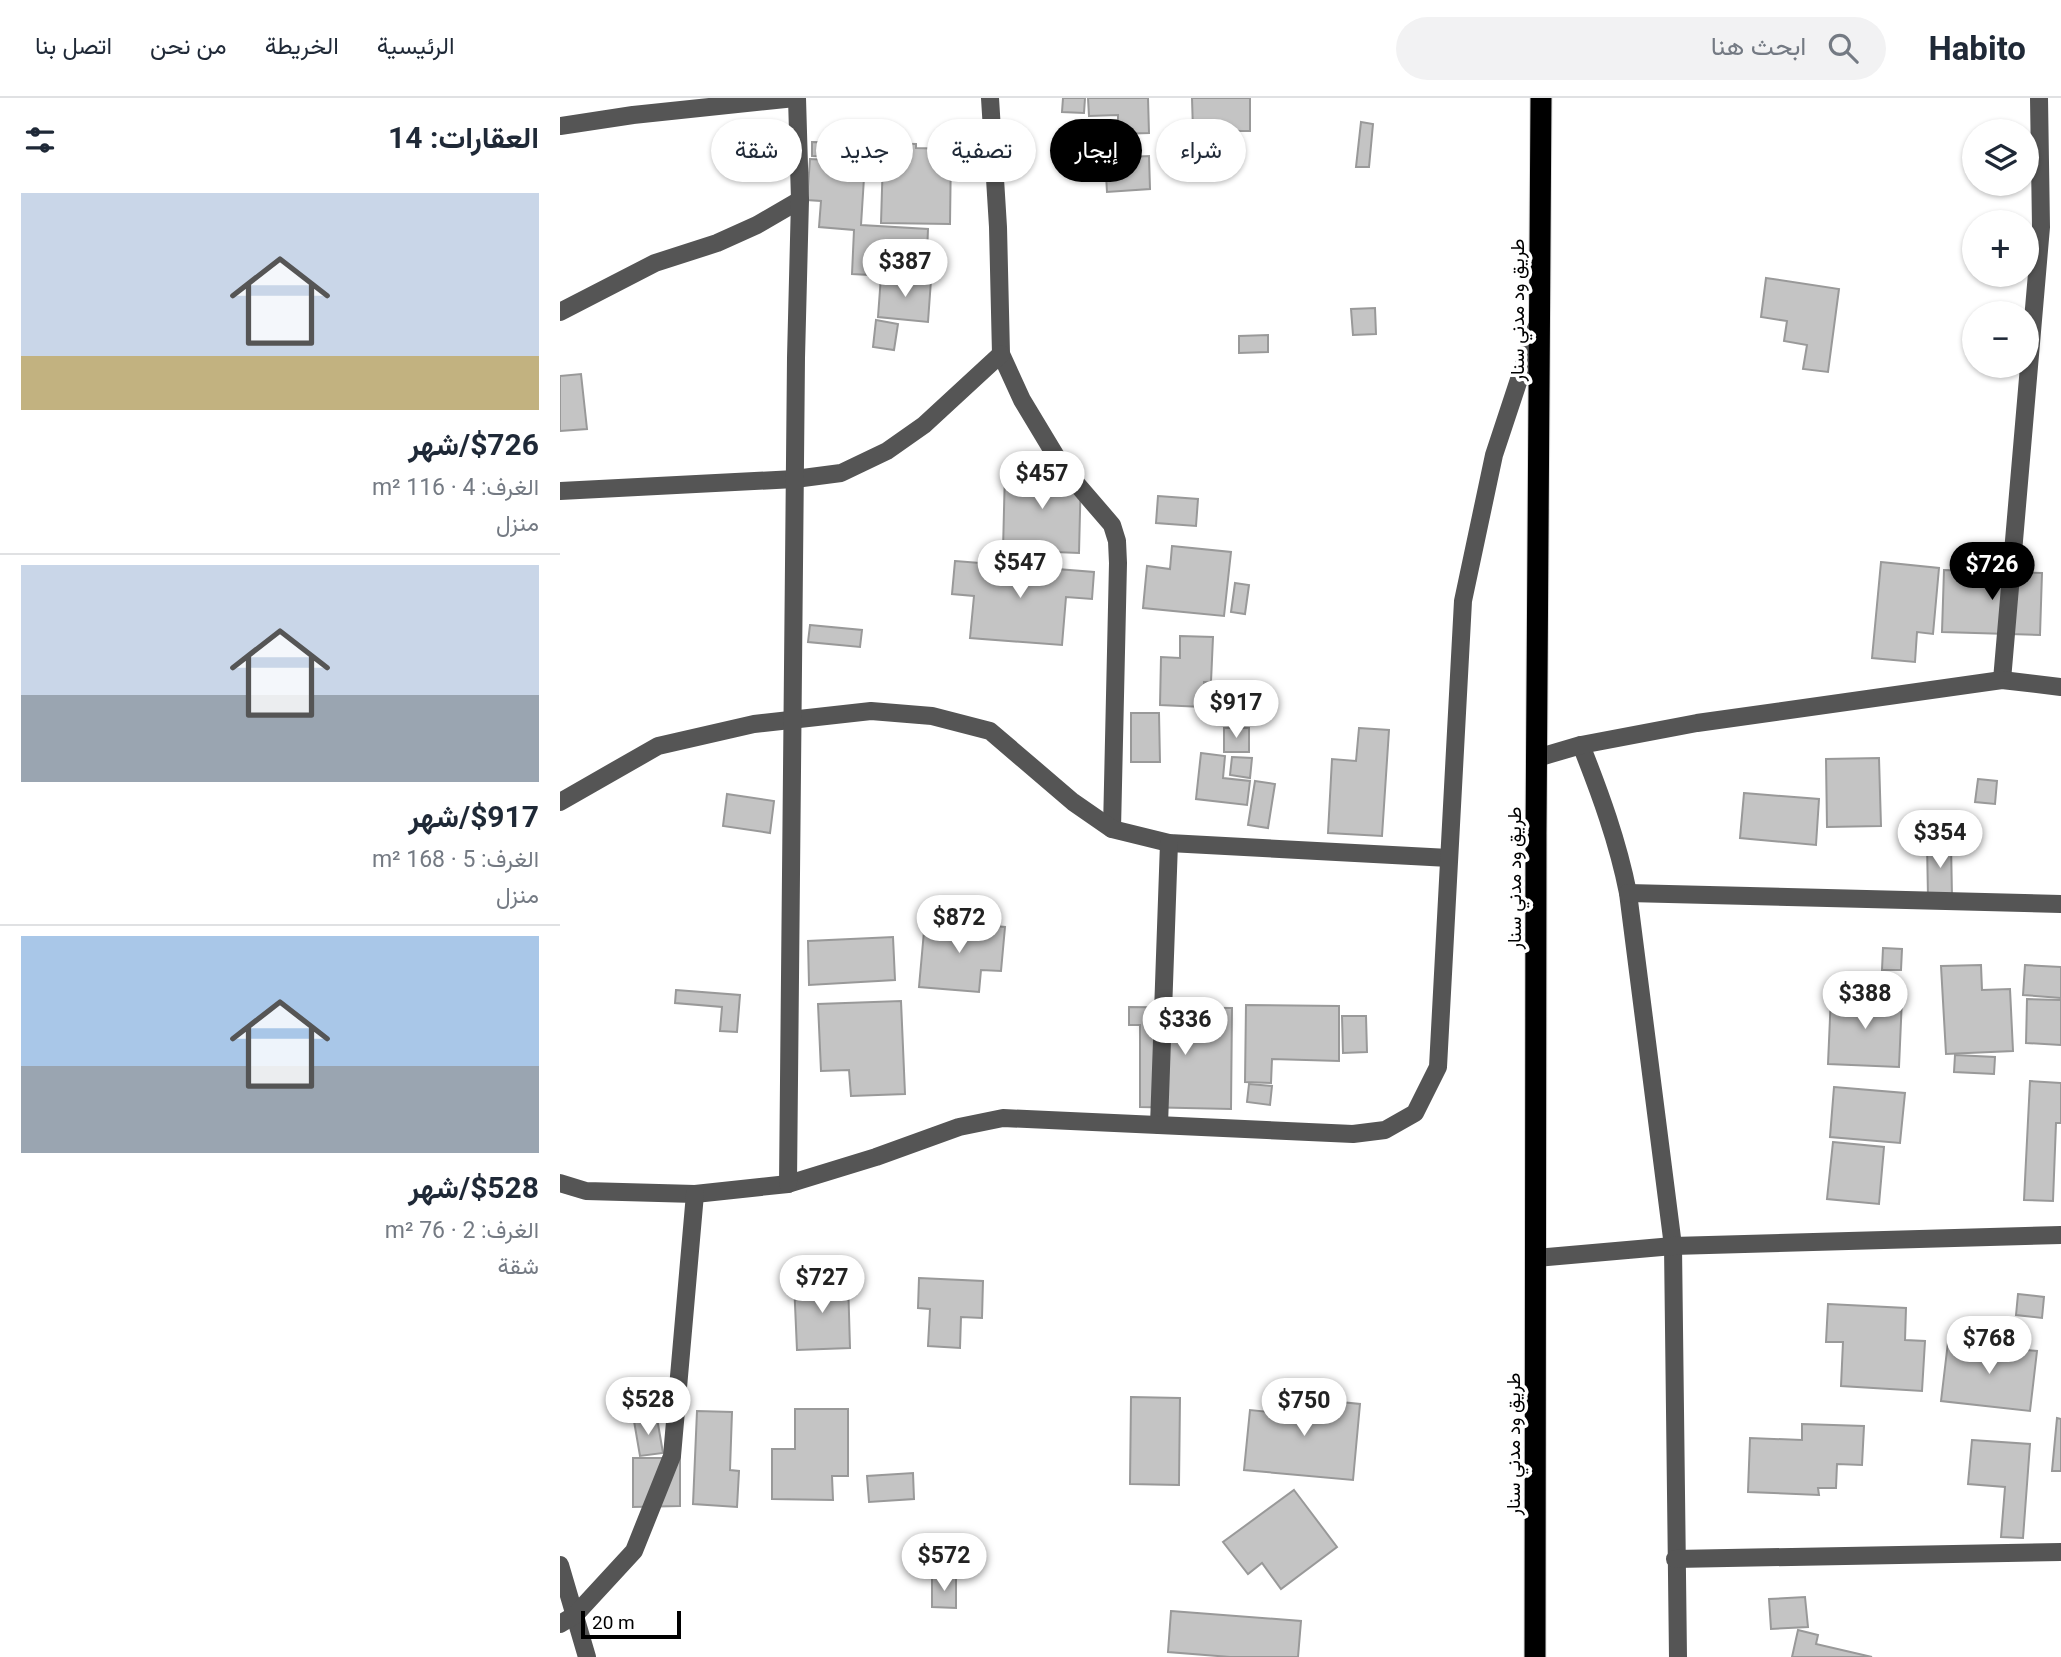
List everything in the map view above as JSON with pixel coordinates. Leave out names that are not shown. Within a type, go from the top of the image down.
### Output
[{"type":"highway","name":"طريق ود مدني سنار","points":[[1535,1657],[1541,98]]},
{"type":"street","points":[[560,126],[631,107],[796,98],[800,200],[788,1184]]},
{"type":"street","points":[[990,98],[998,227],[1001,354],[1022,400],[1063,468],[1112,525],[1116,541],[1118,563],[1112,829]]},
{"type":"street","points":[[2002,680],[2040,226],[2039,98]]},
{"type":"street","points":[[560,312],[655,263],[717,243],[757,225],[800,200]]},
{"type":"street","points":[[560,1183],[586,1191],[695,1195],[788,1184],[876,1157],[959,1127],[1003,1118],[1353,1134],[1385,1130],[1415,1113],[1438,1067],[1463,601],[1494,455],[1540,316]]},
{"type":"street","points":[[560,491],[795,479],[841,473],[887,451],[924,425],[1001,354]]},
{"type":"street","points":[[1537,758],[1581,745],[1697,723],[2002,680],[2061,687]]},
{"type":"street","points":[[560,802],[658,746],[754,724],[871,711],[932,716],[990,731],[1073,802],[1112,829],[1169,843],[1449,858]]},
{"type":"street","points":[[1581,745],[1604,805],[1628,893],[1673,1246],[1678,1657]]},
{"type":"street","points":[[1159,1125],[1169,843]]},
{"type":"street","points":[[1628,893],[2061,904]]},
{"type":"street","points":[[567,1620],[634,1550],[672,1456],[695,1195]]},
{"type":"street","points":[[1536,1258],[1673,1246],[2061,1235]]},
{"type":"street","points":[[1675,1559],[2061,1552]]},
{"type":"street","points":[[560,1565],[567,1620],[587,1657]]},
{"type":"building","points":[[1063,98],[1085,98],[1084,113],[1062,112]]},
{"type":"building","points":[[1088,98],[1148,98],[1149,133],[1142,133],[1142,119],[1118,119],[1118,115],[1089,116]]},
{"type":"building","points":[[1192,98],[1250,98],[1250,131],[1246,131],[1246,119],[1193,119]]},
{"type":"building","points":[[1361,122],[1373,124],[1369,167],[1356,167]]},
{"type":"building","points":[[812,142],[816,142],[816,156],[812,156]]},
{"type":"building","points":[[913,144],[916,144],[916,148],[927,148],[927,182],[951,182],[950,224],[881,223],[882,182],[913,182]]},
{"type":"building","points":[[1142,156],[1149,156],[1150,189],[1107,192],[1106,182],[1142,182]]},
{"type":"building","points":[[810,159],[816,159],[816,182],[864,182],[861,225],[928,229],[926,278],[852,274],[854,230],[819,227],[821,201],[807,200]]},
{"type":"building","points":[[881,276],[931,280],[928,322],[878,317]]},
{"type":"building","points":[[1766,278],[1839,289],[1828,372],[1803,369],[1807,345],[1784,341],[1787,321],[1761,317]]},
{"type":"building","points":[[1375,308],[1376,334],[1353,335],[1351,309]]},
{"type":"building","points":[[876,320],[898,324],[894,350],[873,347]]},
{"type":"building","points":[[1268,335],[1268,352],[1239,353],[1239,336]]},
{"type":"building","points":[[581,374],[587,429],[560,431],[560,376]]},
{"type":"building","points":[[1005,470],[1081,472],[1079,553],[1003,550]]},
{"type":"building","points":[[1158,496],[1198,499],[1196,526],[1156,523]]},
{"type":"building","points":[[1172,546],[1231,552],[1224,616],[1143,608],[1147,566],[1170,569]]},
{"type":"building","points":[[955,561],[1094,572],[1092,599],[1066,597],[1062,645],[970,638],[974,596],[952,594]]},
{"type":"building","points":[[1881,562],[1939,568],[1933,634],[1917,632],[1915,662],[1872,658]]},
{"type":"building","points":[[1944,570],[2042,573],[2040,635],[1942,632]]},
{"type":"building","points":[[1235,583],[1249,585],[1245,614],[1231,612]]},
{"type":"building","points":[[810,625],[862,630],[860,647],[808,642]]},
{"type":"building","points":[[1180,636],[1213,637],[1211,682],[1204,682],[1203,707],[1160,705],[1161,657],[1180,658]]},
{"type":"building","points":[[1131,713],[1159,713],[1160,762],[1131,762]]},
{"type":"building","points":[[1224,728],[1249,728],[1249,752],[1224,752]]},
{"type":"building","points":[[1359,728],[1389,730],[1382,836],[1328,833],[1332,759],[1356,761]]},
{"type":"building","points":[[1201,753],[1225,756],[1223,778],[1250,781],[1247,805],[1196,799]]},
{"type":"building","points":[[1232,757],[1252,758],[1250,778],[1230,775]]},
{"type":"building","points":[[1879,758],[1881,826],[1827,827],[1826,759]]},
{"type":"building","points":[[1978,779],[1997,781],[1995,804],[1975,802]]},
{"type":"building","points":[[1255,781],[1275,784],[1268,828],[1248,825]]},
{"type":"building","points":[[1744,793],[1819,799],[1816,845],[1740,838]]},
{"type":"building","points":[[727,794],[774,801],[770,833],[723,826]]},
{"type":"building","points":[[1927,843],[1951,843],[1952,897],[1928,897]]},
{"type":"building","points":[[925,920],[1005,927],[1001,971],[981,970],[979,992],[919,987]]},
{"type":"building","points":[[893,937],[895,980],[809,985],[808,941]]},
{"type":"building","points":[[1883,948],[1902,949],[1901,970],[1882,970]]},
{"type":"building","points":[[1981,965],[1982,990],[2010,989],[2013,1051],[1946,1054],[1941,966]]},
{"type":"building","points":[[2025,965],[2061,967],[2061,998],[2023,995]]},
{"type":"building","points":[[676,990],[740,995],[737,1032],[720,1031],[722,1007],[675,1003]]},
{"type":"building","points":[[1831,995],[1902,998],[1899,1067],[1828,1064]]},
{"type":"building","points":[[2027,999],[2061,1000],[2061,1045],[2026,1043]]},
{"type":"building","points":[[901,1001],[905,1094],[851,1096],[849,1070],[821,1071],[818,1004]]},
{"type":"building","points":[[1246,1005],[1339,1006],[1339,1061],[1272,1059],[1271,1083],[1245,1082]]},
{"type":"building","points":[[1129,1007],[1232,1008],[1231,1109],[1140,1107],[1140,1025],[1129,1025]]},
{"type":"building","points":[[1342,1016],[1366,1016],[1367,1052],[1343,1053]]},
{"type":"building","points":[[1955,1055],[1995,1057],[1994,1074],[1954,1072]]},
{"type":"building","points":[[2030,1081],[2061,1083],[2061,1123],[2056,1123],[2053,1201],[2024,1200]]},
{"type":"building","points":[[1249,1084],[1272,1086],[1270,1105],[1247,1102]]},
{"type":"building","points":[[1834,1087],[1905,1093],[1900,1143],[1830,1137]]},
{"type":"building","points":[[1833,1142],[1884,1147],[1879,1204],[1827,1199]]},
{"type":"building","points":[[919,1278],[983,1281],[982,1318],[961,1317],[960,1348],[928,1346],[930,1309],[918,1308]]},
{"type":"building","points":[[848,1280],[850,1348],[797,1350],[794,1282]]},
{"type":"building","points":[[2018,1294],[2044,1297],[2042,1318],[2016,1315]]},
{"type":"building","points":[[1828,1304],[1906,1308],[1905,1340],[1925,1341],[1922,1391],[1841,1386],[1843,1342],[1826,1342]]},
{"type":"building","points":[[1948,1342],[2037,1351],[2030,1411],[1941,1401]]},
{"type":"building","points":[[1271,1395],[1360,1404],[1353,1480],[1244,1470],[1250,1410],[1269,1412]]},
{"type":"building","points":[[1131,1397],[1180,1398],[1179,1485],[1130,1484]]},
{"type":"building","points":[[795,1409],[848,1409],[848,1476],[832,1476],[833,1500],[772,1499],[772,1449],[795,1449]]},
{"type":"building","points":[[697,1411],[732,1412],[730,1470],[739,1471],[737,1507],[693,1504]]},
{"type":"building","points":[[657,1418],[663,1453],[640,1456],[634,1421]]},
{"type":"building","points":[[2057,1418],[2061,1419],[2061,1471],[2052,1471]]},
{"type":"building","points":[[1802,1424],[1864,1426],[1862,1465],[1837,1464],[1836,1488],[1818,1488],[1819,1495],[1748,1492],[1750,1438],[1802,1440]]},
{"type":"building","points":[[1972,1440],[2030,1444],[2023,1538],[2001,1537],[2005,1487],[1968,1484]]},
{"type":"building","points":[[633,1458],[680,1458],[680,1506],[633,1507]]},
{"type":"building","points":[[913,1473],[914,1499],[869,1502],[867,1476]]},
{"type":"building","points":[[1294,1490],[1337,1547],[1281,1589],[1262,1563],[1248,1574],[1223,1542]]},
{"type":"building","points":[[932,1578],[956,1578],[956,1608],[932,1607]]},
{"type":"building","points":[[1805,1597],[1808,1627],[1771,1629],[1769,1599]]},
{"type":"building","points":[[1171,1611],[1301,1621],[1298,1657],[1230,1657],[1168,1652]]},
{"type":"building","points":[[1798,1630],[1818,1635],[1816,1644],[1872,1657],[1792,1657]]}]
